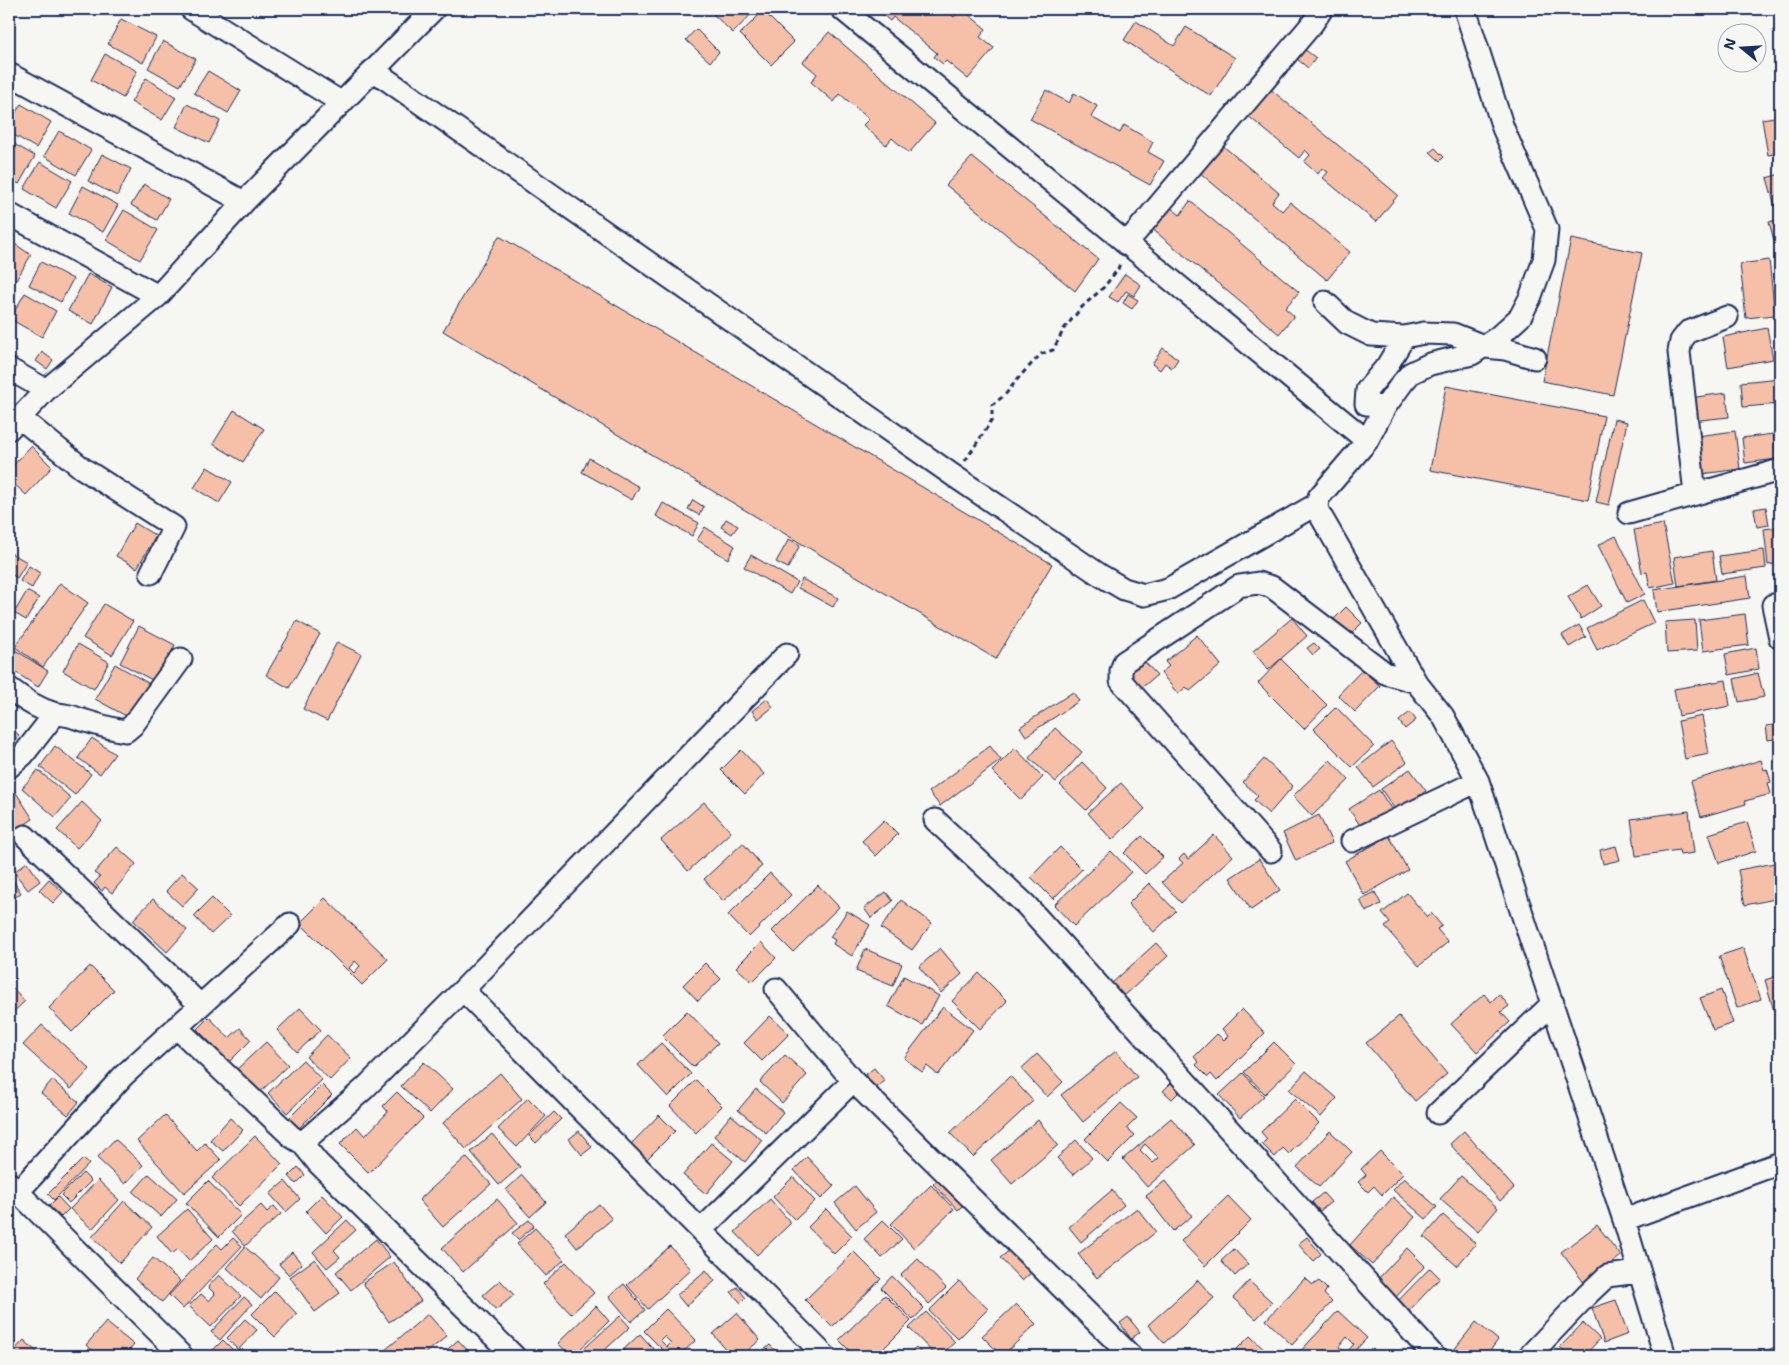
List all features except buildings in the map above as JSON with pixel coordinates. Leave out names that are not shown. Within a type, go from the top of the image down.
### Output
[{"type":"street","points":[[191,9],[342,103]]},
{"type":"street","points":[[151,573],[174,527],[14,424],[46,390],[158,296],[244,202],[434,9]]},
{"type":"street","points":[[842,9],[1366,441]]},
{"type":"street","points":[[1126,244],[1312,24],[1322,9]]},
{"type":"street","points":[[1465,9],[1503,128],[1547,229],[1544,260],[1530,298],[1520,317],[1509,328],[1486,347],[1472,354],[1441,360],[1419,368],[1403,382],[1385,407],[1366,441],[1319,497],[1318,511],[1416,682],[1443,716],[1478,781],[1624,1220],[1665,1356]]},
{"type":"street","points":[[373,70],[954,476],[1100,575],[1124,589],[1144,594],[1168,589],[1317,504]]},
{"type":"street","points":[[9,74],[244,202]]},
{"type":"street","points":[[9,214],[158,296]]},
{"type":"street","points":[[1325,302],[1347,323],[1371,335],[1404,337],[1424,333],[1453,334],[1486,347],[1505,349],[1535,358]]},
{"type":"street","points":[[1695,494],[1679,352],[1681,341],[1688,332],[1727,317]]},
{"type":"street","points":[[1385,407],[1366,404],[1367,390],[1387,366],[1404,337]]},
{"type":"street","points":[[9,370],[46,390]]},
{"type":"street","points":[[1630,514],[1780,470]]},
{"type":"street","points":[[1271,852],[1121,681],[1121,671],[1124,662],[1239,586],[1258,583],[1272,587],[1385,673],[1416,682]]},
{"type":"street","points":[[1773,604],[1780,638]]},
{"type":"street","points":[[302,1143],[364,1089],[463,990],[787,654]]},
{"type":"street","points":[[9,688],[26,701],[41,709],[55,714],[69,715],[115,730],[126,731],[133,725],[181,659]]},
{"type":"street","points":[[9,766],[23,754],[55,714]]},
{"type":"street","points":[[1352,841],[1478,781]]},
{"type":"street","points":[[936,820],[1026,905],[1434,1356]]},
{"type":"street","points":[[26,836],[200,1004]]},
{"type":"street","points":[[182,1356],[13,1187],[123,1076],[290,924]]},
{"type":"street","points":[[776,989],[854,1081],[1131,1356]]},
{"type":"street","points":[[463,990],[825,1356]]},
{"type":"street","points":[[1438,1113],[1553,1003]]},
{"type":"street","points":[[176,1027],[292,1137],[302,1143],[318,1163],[514,1356]]},
{"type":"street","points":[[701,1230],[854,1081]]},
{"type":"street","points":[[1624,1220],[1780,1163]]},
{"type":"street","points":[[1529,1356],[1607,1276],[1639,1272]]},
{"type":"path","points":[[954,476],[992,420],[992,405],[1006,395],[1020,376],[1041,354],[1053,350],[1064,329],[1082,307],[1104,287],[1118,269],[1126,244]]}]
